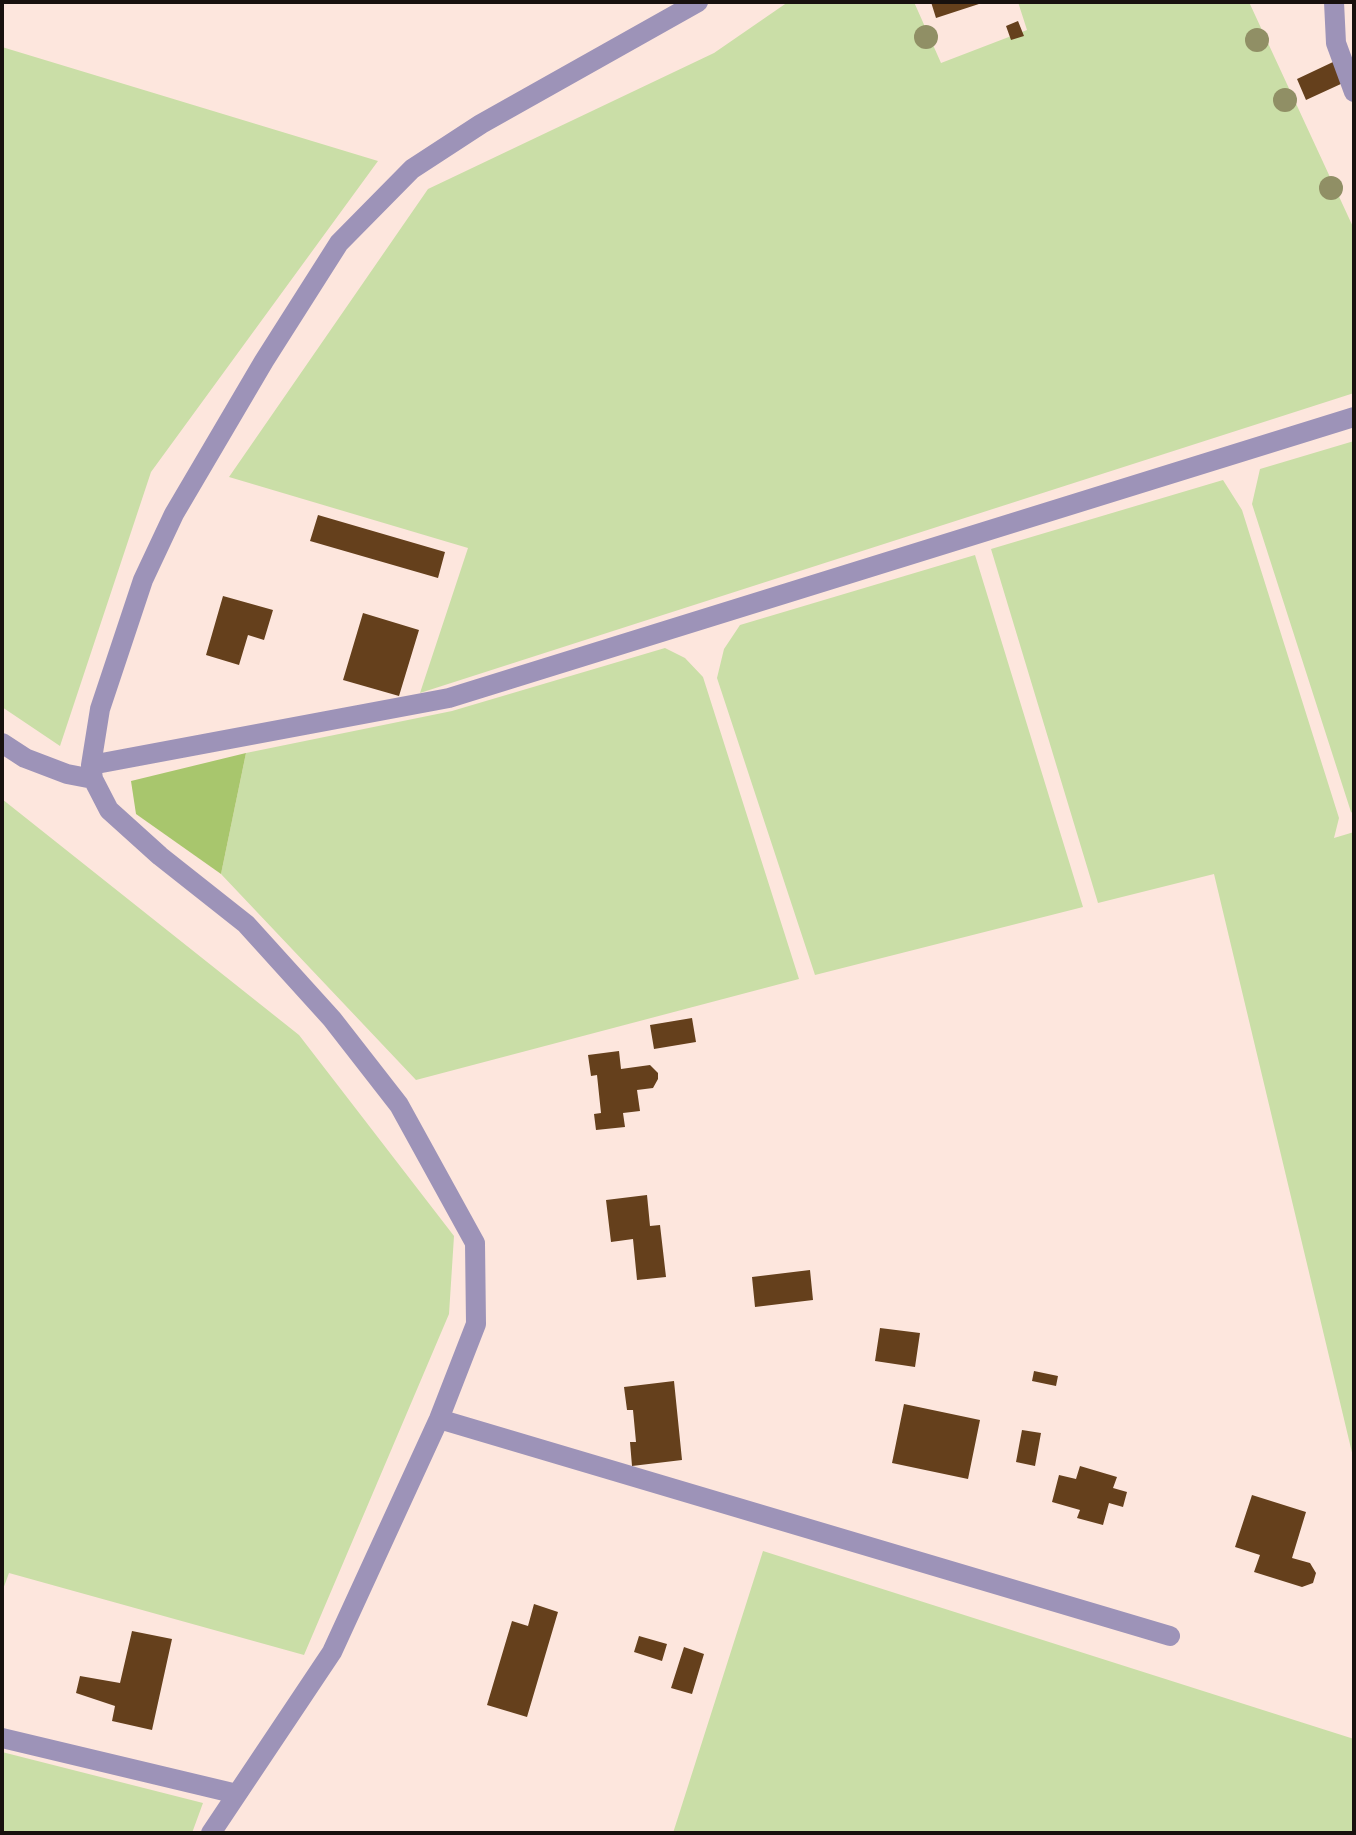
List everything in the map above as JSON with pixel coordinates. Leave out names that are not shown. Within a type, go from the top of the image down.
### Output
[{"type":"street","points":[[211,1833],[332,1652],[439,1419],[476,1324],[475,1243],[399,1105],[332,1019],[246,924],[160,856],[109,810],[92,772],[100,709],[143,580],[174,514],[240,400],[339,243],[412,169],[481,124],[698,2]]},
{"type":"street","points":[[1334,2],[1336,43],[1354,92]]},
{"type":"street","points":[[2,743],[25,758],[67,774],[92,772],[449,698],[1354,417]]},
{"type":"street","points":[[439,1419],[1170,1636]]},
{"type":"street","points":[[2,1738],[237,1794]]},
{"type":"green space","points":[[788,2],[914,2],[941,63],[1027,30],[1018,2],[1249,2],[1354,229],[1354,393],[420,693],[468,548],[229,477],[428,189],[714,53]]},
{"type":"green space","points":[[2,47],[378,161],[151,472],[60,746],[2,707]]},
{"type":"green space","points":[[1354,441],[1354,814],[1252,504],[1260,469]]},
{"type":"green space","points":[[1223,480],[1242,510],[1339,818],[1334,838],[1354,832],[1354,1461],[1214,874],[1098,903],[991,549]]},
{"type":"green space","points":[[975,555],[1083,907],[815,975],[717,678],[724,649],[740,625]]},
{"type":"green space","points":[[665,648],[685,658],[703,677],[799,979],[416,1080],[221,874],[246,753],[452,711]]},
{"type":"green space","points":[[246,753],[221,874],[136,814],[131,781]]},
{"type":"green space","points":[[2,799],[299,1035],[454,1236],[449,1314],[304,1655],[9,1573],[2,1592]]},
{"type":"green space","points":[[763,1551],[1354,1739],[1354,1833],[673,1833]]},
{"type":"green space","points":[[2,1752],[203,1803],[192,1833],[2,1833]]},
{"type":"building","points":[[931,2],[982,2],[982,3],[936,18]]},
{"type":"building","points":[[1018,21],[1024,36],[1011,40],[1006,26]]},
{"type":"building","points":[[1333,62],[1343,83],[1306,100],[1297,79]]},
{"type":"building","points":[[318,515],[445,552],[438,578],[310,541]]},
{"type":"building","points":[[223,596],[273,610],[264,640],[248,635],[239,665],[206,655]]},
{"type":"building","points":[[363,613],[419,630],[399,696],[343,680]]},
{"type":"building","points":[[692,1018],[696,1042],[654,1049],[650,1025]]},
{"type":"building","points":[[619,1051],[621,1069],[650,1065],[658,1073],[658,1079],[653,1088],[637,1090],[640,1111],[623,1113],[625,1127],[596,1130],[594,1114],[601,1113],[597,1075],[591,1076],[588,1055]]},
{"type":"building","points":[[647,1195],[650,1226],[660,1225],[666,1277],[637,1280],[633,1239],[611,1242],[606,1200]]},
{"type":"building","points":[[810,1270],[813,1300],[755,1307],[752,1277]]},
{"type":"building","points":[[880,1328],[920,1333],[915,1367],[875,1361]]},
{"type":"building","points":[[1034,1371],[1058,1376],[1056,1386],[1032,1381]]},
{"type":"building","points":[[674,1381],[682,1460],[632,1466],[630,1442],[636,1442],[633,1410],[627,1410],[624,1387]]},
{"type":"building","points":[[904,1404],[980,1420],[968,1479],[892,1463]]},
{"type":"building","points":[[1022,1430],[1041,1433],[1035,1466],[1016,1462]]},
{"type":"building","points":[[1080,1466],[1117,1477],[1113,1488],[1127,1492],[1123,1507],[1109,1503],[1103,1525],[1077,1518],[1080,1510],[1052,1502],[1059,1475],[1076,1479]]},
{"type":"building","points":[[1252,1495],[1306,1512],[1292,1558],[1310,1563],[1316,1573],[1313,1583],[1302,1587],[1254,1572],[1260,1555],[1235,1547]]},
{"type":"building","points":[[534,1604],[558,1612],[527,1717],[487,1705],[512,1621],[528,1626]]},
{"type":"building","points":[[132,1631],[172,1639],[152,1730],[112,1721],[115,1706],[76,1693],[80,1676],[120,1683]]},
{"type":"building","points":[[639,1636],[667,1644],[662,1661],[634,1652]]},
{"type":"building","points":[[684,1647],[704,1654],[692,1694],[671,1688]]}]
